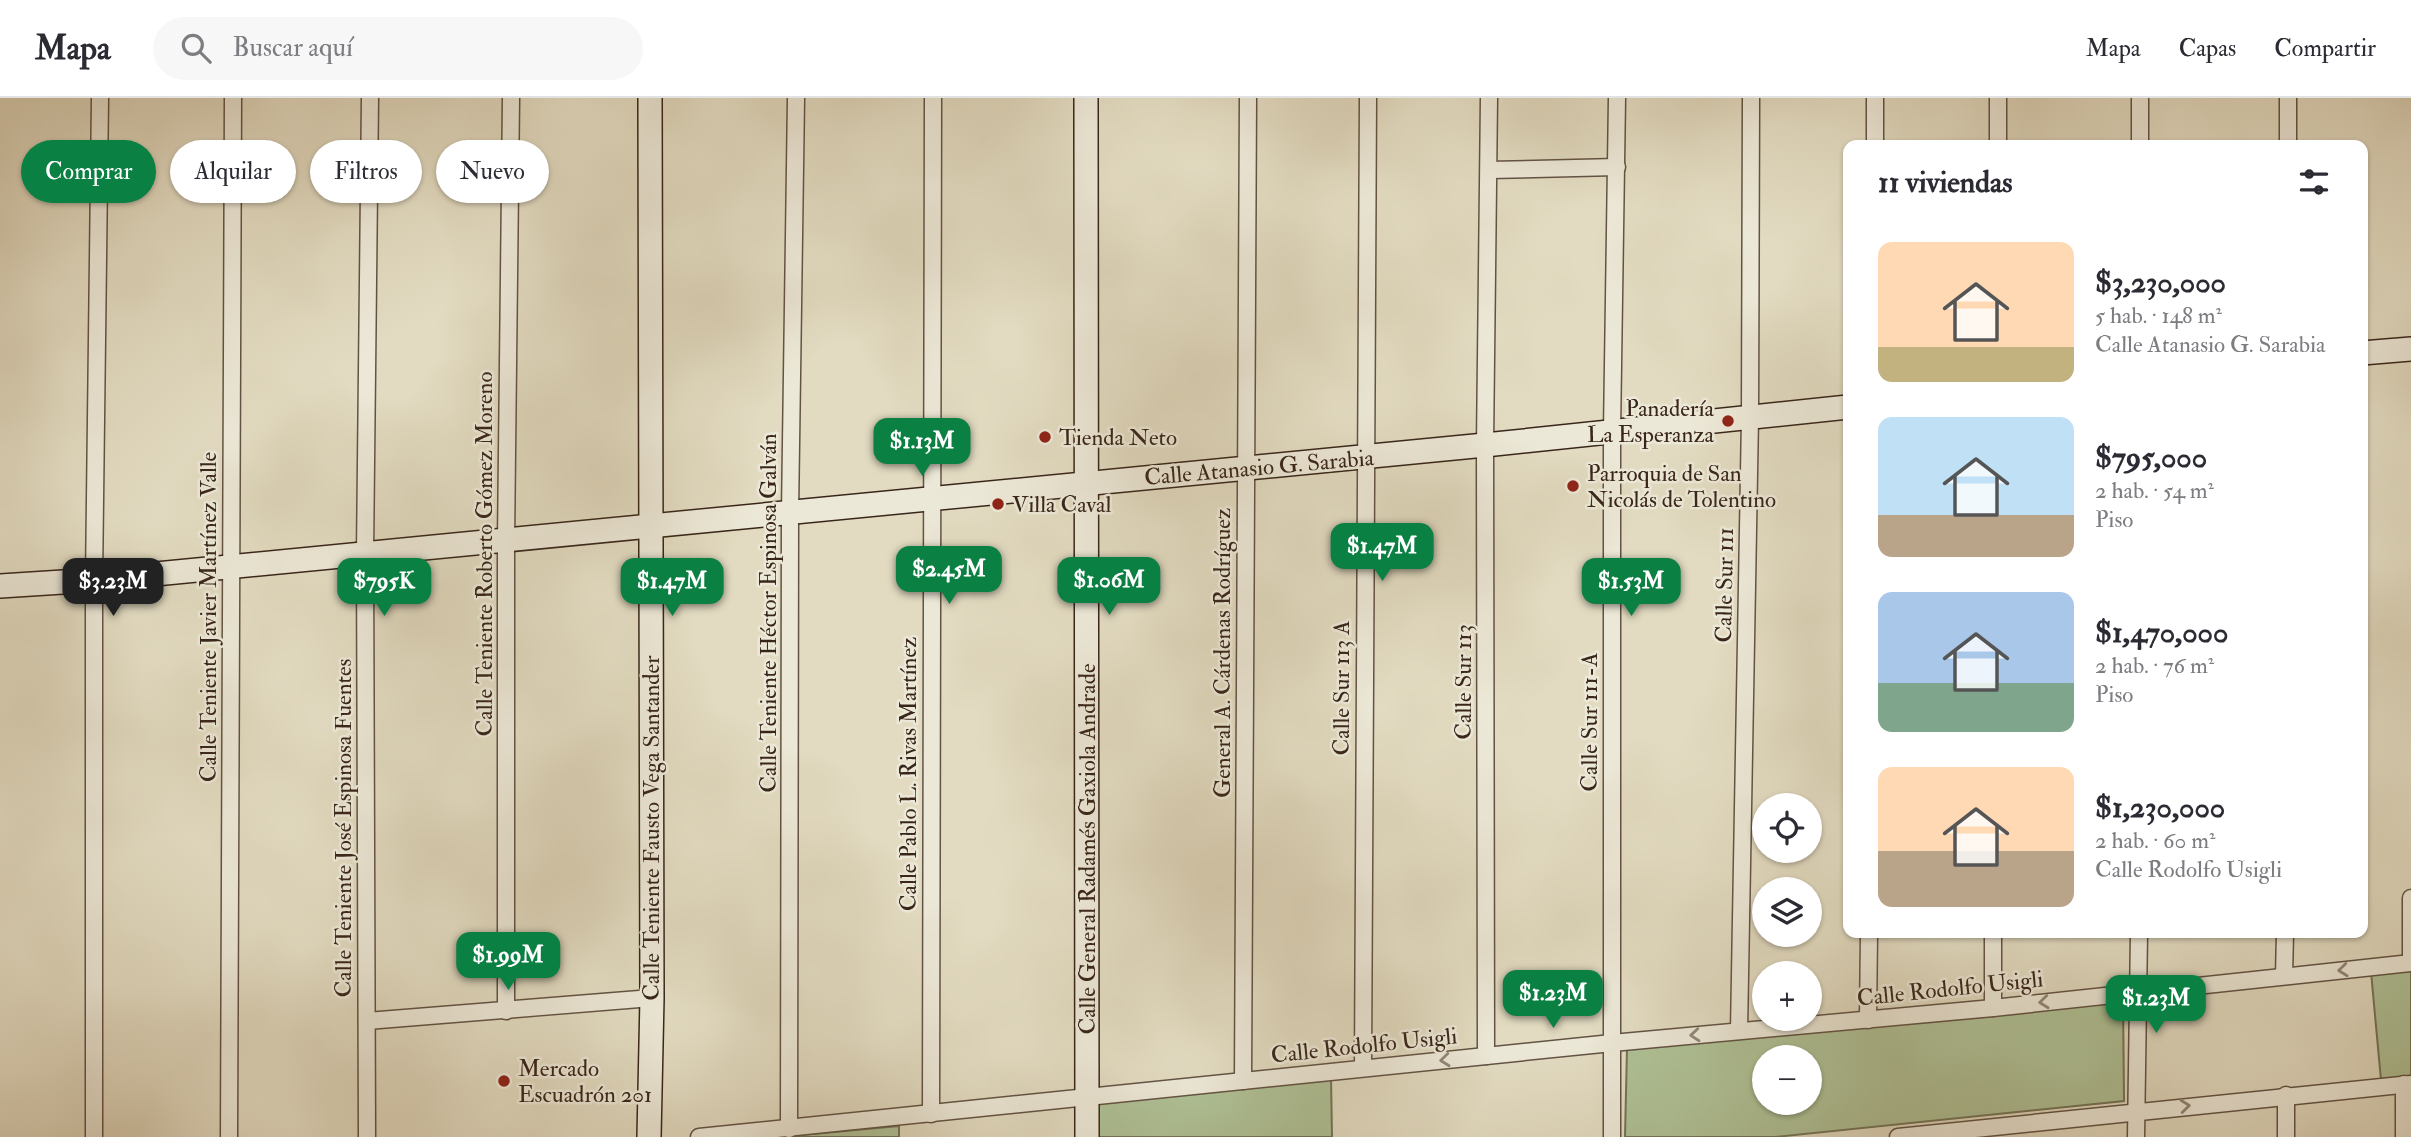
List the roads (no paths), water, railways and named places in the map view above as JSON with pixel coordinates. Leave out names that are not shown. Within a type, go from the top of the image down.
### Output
[{"type":"street","points":[[94,1137],[94,580],[100,98]]},
{"type":"street","name":"Calle Teniente Javier Martínez Valle","points":[[229,1137],[233,98]]},
{"type":"street","name":"Calle Teniente José Espinosa Fuentes","points":[[367,1137],[365,554],[370,98]]},
{"type":"street","name":"Calle Teniente Roberto Gómez Moreno","points":[[506,1010],[506,541],[511,98]]},
{"type":"street","name":"Calle Teniente Fausto Vega Santander","points":[[649,1137],[652,998],[650,98]]},
{"type":"street","name":"Calle Teniente Héctor Espinosa Galván","points":[[789,1129],[790,513],[796,98]]},
{"type":"street","name":"Calle Pablo L. Rivas Martínez","points":[[931,1114],[933,98]]},
{"type":"street","name":"Calle General Radamés Gaxiola Andrade","points":[[1086,98],[1087,1137]]},
{"type":"street","name":"General A. Cárdenas Rodríguez","points":[[1243,1081],[1248,98]]},
{"type":"street","name":"Calle Sur 113 A","points":[[1363,1068],[1364,456],[1368,98]]},
{"type":"street","name":"Calle Sur 113","points":[[1486,1056],[1485,445],[1489,98]]},
{"type":"street","name":"Calle Sur 111-A","points":[[1612,1137],[1612,432],[1617,98]]},
{"type":"street","name":"Calle Sur 111","points":[[1739,1031],[1750,418],[1751,98]]},
{"type":"street","points":[[1875,98],[1875,140]]},
{"type":"street","points":[[1998,98],[1998,140]]},
{"type":"street","points":[[2140,98],[2140,140]]},
{"type":"street","points":[[2288,98],[2288,140]]},
{"type":"street","points":[[1489,170],[1617,167]]},
{"type":"street","points":[[2368,353],[2411,349]]},
{"type":"street","name":"Calle Atanasio G. Sarabia","points":[[0,586],[94,580],[506,541],[1843,408]]},
{"type":"street","points":[[2411,898],[2411,963]]},
{"type":"street","points":[[1868,1020],[1869,938]]},
{"type":"street","points":[[1993,938],[1993,1008]]},
{"type":"street","points":[[2136,1137],[2139,938]]},
{"type":"street","points":[[2284,938],[2284,976]]},
{"type":"street","name":"Calle Rodolfo Usigli","points":[[699,1137],[931,1114],[1087,1095],[1993,1008],[2411,963]]},
{"type":"street","points":[[367,1021],[652,998]]},
{"type":"street","points":[[1898,1137],[1993,1132],[2136,1112],[2408,1084],[2404,1137]]},
{"type":"street","points":[[2286,1095],[2286,1137]]},
{"type":"place","name":"Panadería La Esperanza","points":[[1728,421]]},
{"type":"place","name":"Tienda Neto","points":[[1045,437]]},
{"type":"place","name":"Parroquia de San Nicolás de Tolentino","points":[[1573,486]]},
{"type":"place","name":"Villa Caval","points":[[998,504]]},
{"type":"place","name":"Mercado Escuadrón 201","points":[[504,1081]]}]
